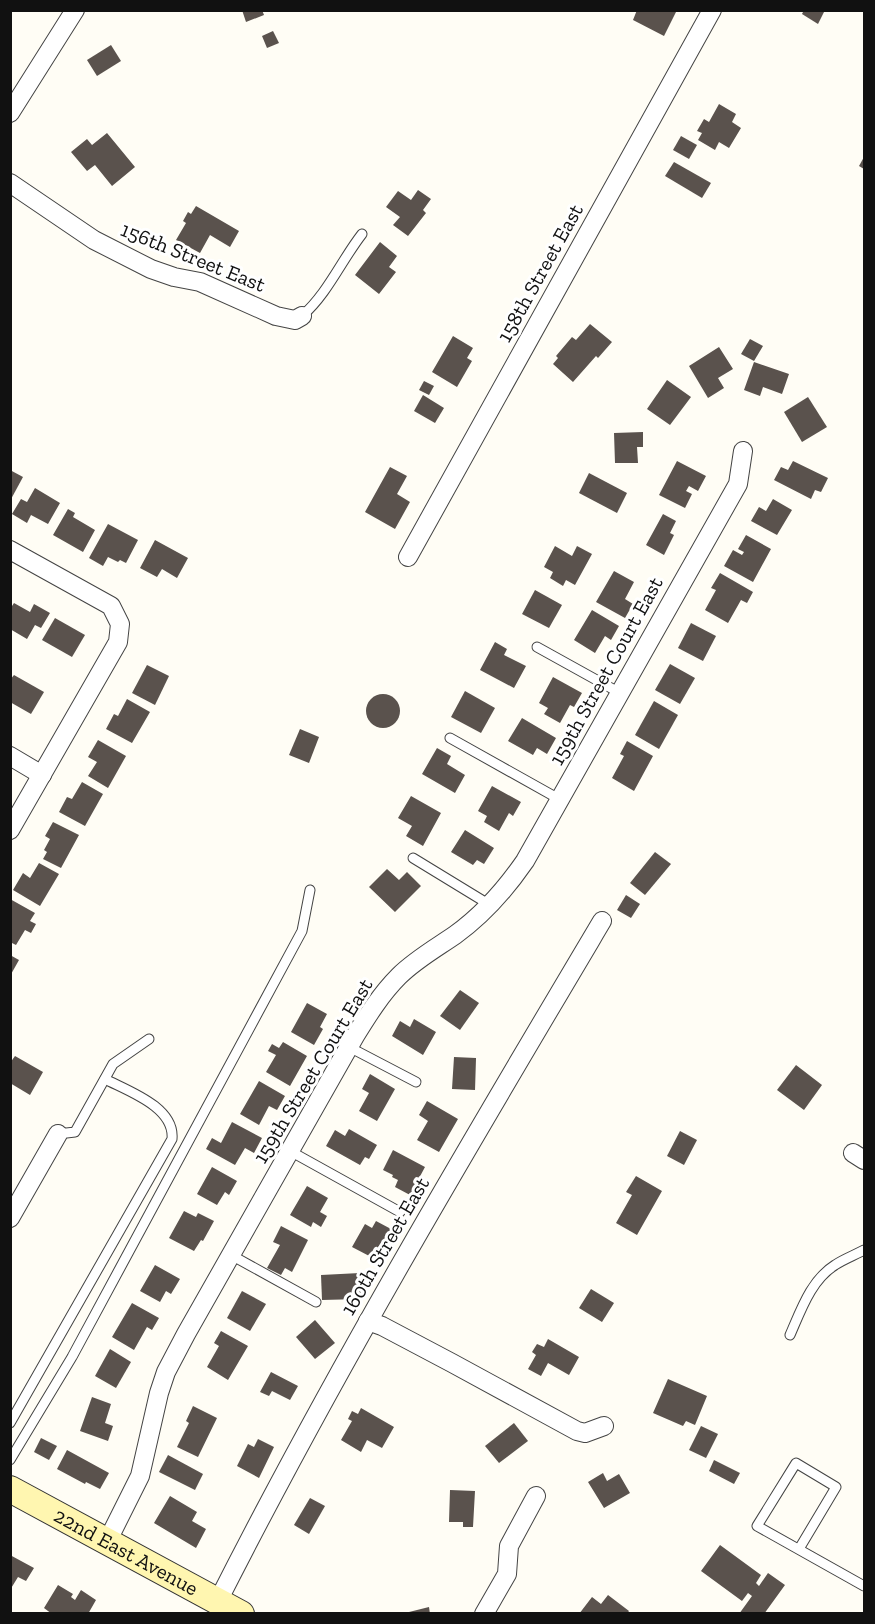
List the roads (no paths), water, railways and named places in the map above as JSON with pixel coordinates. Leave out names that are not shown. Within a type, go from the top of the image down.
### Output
[{"type":"street","points":[[10,113],[75,10]]},
{"type":"street","name":"158th Street East","points":[[408,557],[712,10]]},
{"type":"street","name":"156th Street East","points":[[10,183],[94,240],[151,269],[174,277],[200,282],[276,316],[295,320],[302,316]]},
{"type":"street","name":"159th Street Court East","points":[[108,1540],[140,1476],[166,1372],[349,1047],[376,1003],[400,975],[465,927],[490,905],[525,861],[738,484],[743,451]]},
{"type":"street","points":[[10,550],[111,606],[120,624],[118,642],[10,831]]},
{"type":"street","points":[[10,756],[42,775]]},
{"type":"street","name":"160th Street East","points":[[218,1601],[368,1321],[441,1192],[602,921]]},
{"type":"street","points":[[10,1218],[58,1134]]},
{"type":"street","points":[[368,1321],[577,1431],[585,1433],[604,1426]]},
{"type":"street","name":"22nd East Avenue","points":[[10,1489],[242,1614]]},
{"type":"street","points":[[484,1614],[507,1574],[509,1546],[536,1496]]},
{"type":"lane","points":[[302,316],[315,305],[362,234]]},
{"type":"lane","points":[[537,647],[620,693]]},
{"type":"lane","points":[[450,738],[560,799]]},
{"type":"lane","points":[[412,858],[490,905]]},
{"type":"lane","points":[[10,1460],[72,1357],[302,931],[310,890]]},
{"type":"lane","points":[[58,1134],[75,1131],[113,1064],[149,1039]]},
{"type":"lane","points":[[349,1047],[416,1082]]},
{"type":"lane","points":[[10,1423],[172,1139],[171,1126],[160,1110],[105,1079]]},
{"type":"lane","points":[[290,1151],[400,1212]]},
{"type":"lane","points":[[790,1335],[817,1281],[834,1265],[864,1250]]},
{"type":"lane","points":[[231,1255],[316,1302]]},
{"type":"lane","points":[[799,1549],[836,1487],[796,1463],[757,1527],[864,1586]]}]
